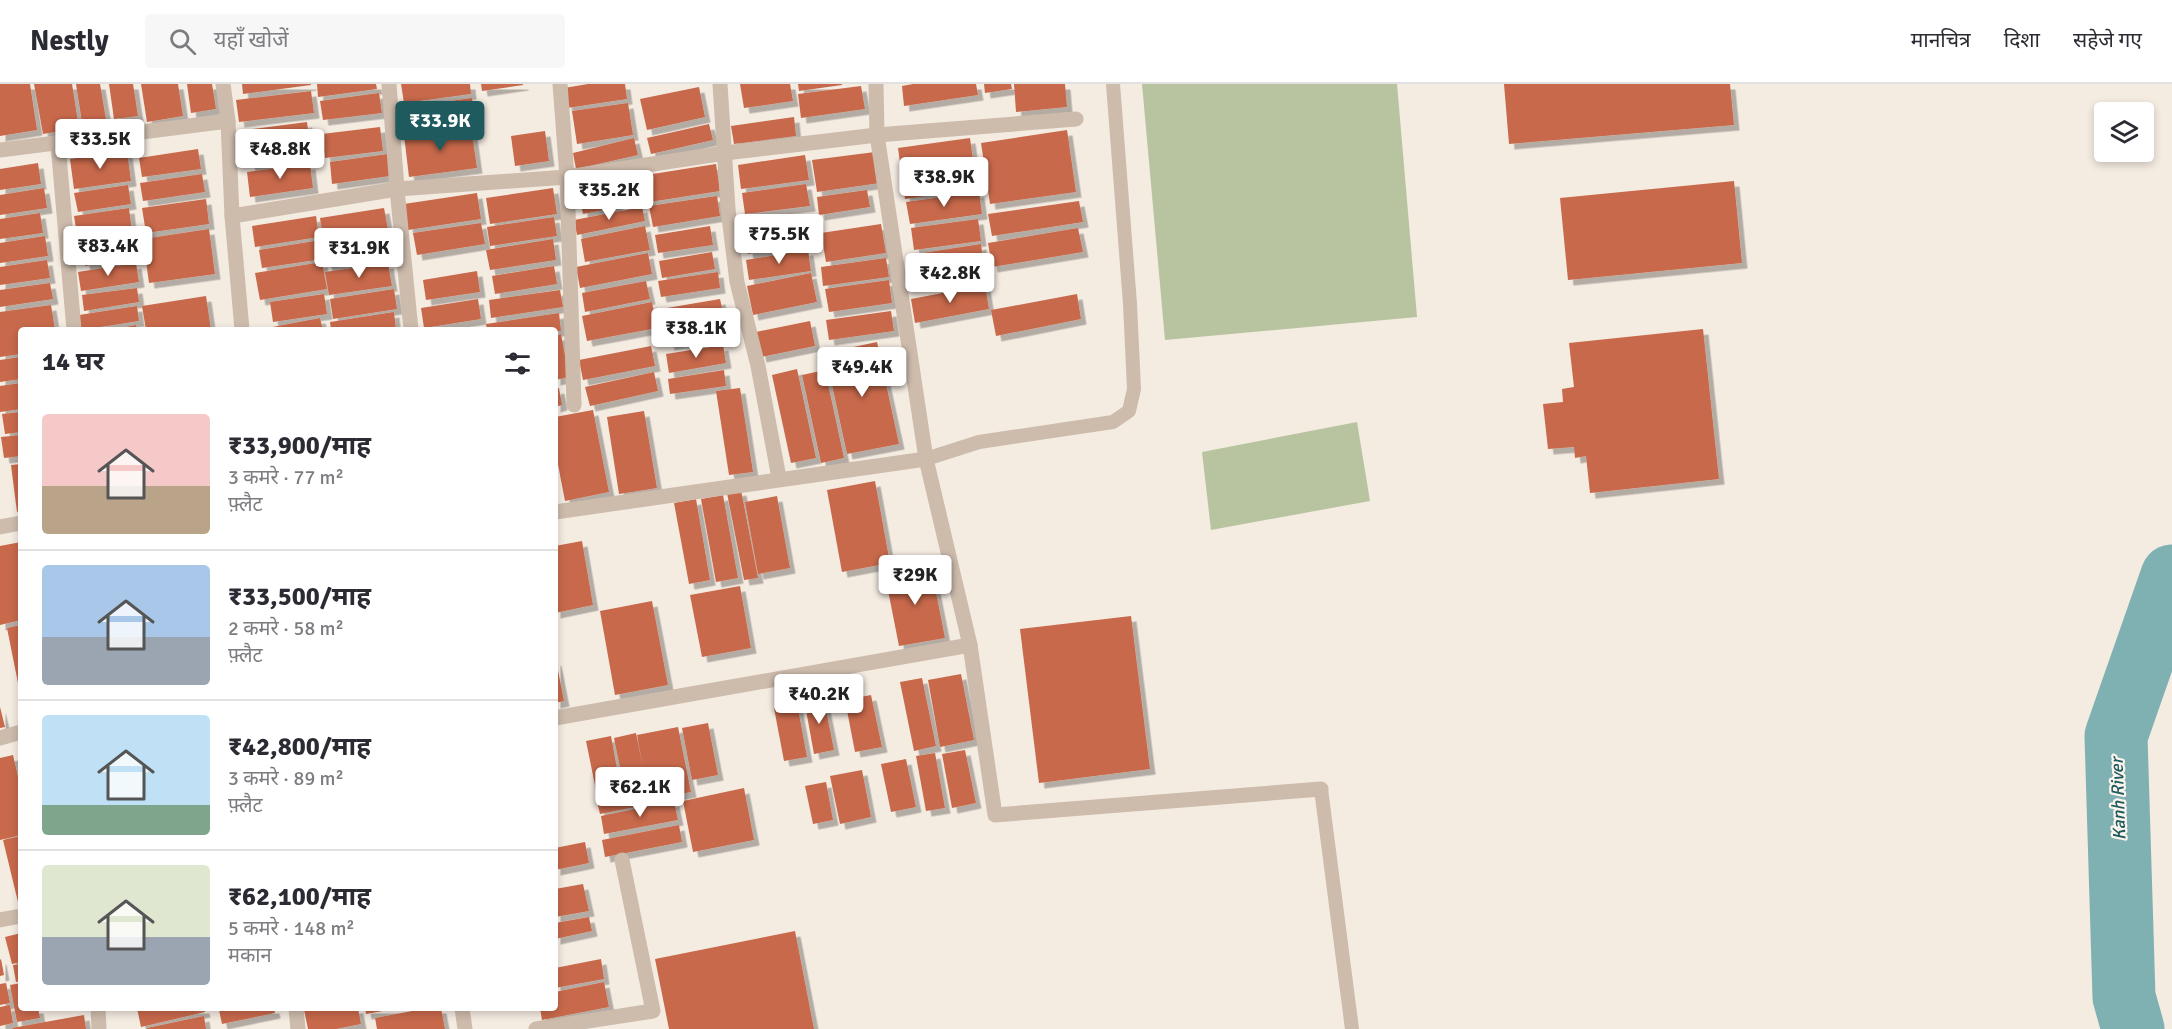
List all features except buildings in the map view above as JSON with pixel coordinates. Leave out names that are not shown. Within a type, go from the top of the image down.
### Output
[{"type":"street","points":[[223,84],[228,121],[232,216],[242,327]]},
{"type":"street","points":[[389,84],[411,327]]},
{"type":"street","points":[[560,84],[567,177],[574,405]]},
{"type":"street","points":[[720,84],[728,209],[737,282],[758,366],[779,478]]},
{"type":"street","points":[[876,84],[877,135],[926,459],[970,645],[995,815],[1320,789]]},
{"type":"street","points":[[232,216],[397,189],[567,177],[725,153],[877,135],[1076,119]]},
{"type":"street","points":[[0,150],[228,121]]},
{"type":"street","points":[[58,144],[74,327]]},
{"type":"street","points":[[558,512],[779,478],[926,459]]},
{"type":"street","points":[[0,527],[18,524]]},
{"type":"street","points":[[558,717],[970,645]]},
{"type":"street","points":[[0,738],[18,733]]},
{"type":"street","points":[[536,1029],[653,1011],[622,860]]},
{"type":"street","points":[[0,920],[18,917]]},
{"type":"street","points":[[98,1011],[99,1029]]},
{"type":"street","points":[[296,1011],[298,1029]]},
{"type":"street","points":[[462,1011],[465,1029]]},
{"type":"lane","points":[[926,459],[979,442],[1113,422],[1129,411],[1134,389],[1130,304],[1113,84]]},
{"type":"lane","points":[[1320,789],[1352,1029]]},
{"type":"green space","points":[[1142,84],[1397,84],[1417,317],[1165,340]]},
{"type":"green space","points":[[1357,422],[1370,501],[1211,530],[1202,452]]},
{"type":"waterway","name":"Kanh River","points":[[2133,1029],[2124,997],[2116,736],[2172,576]]}]
